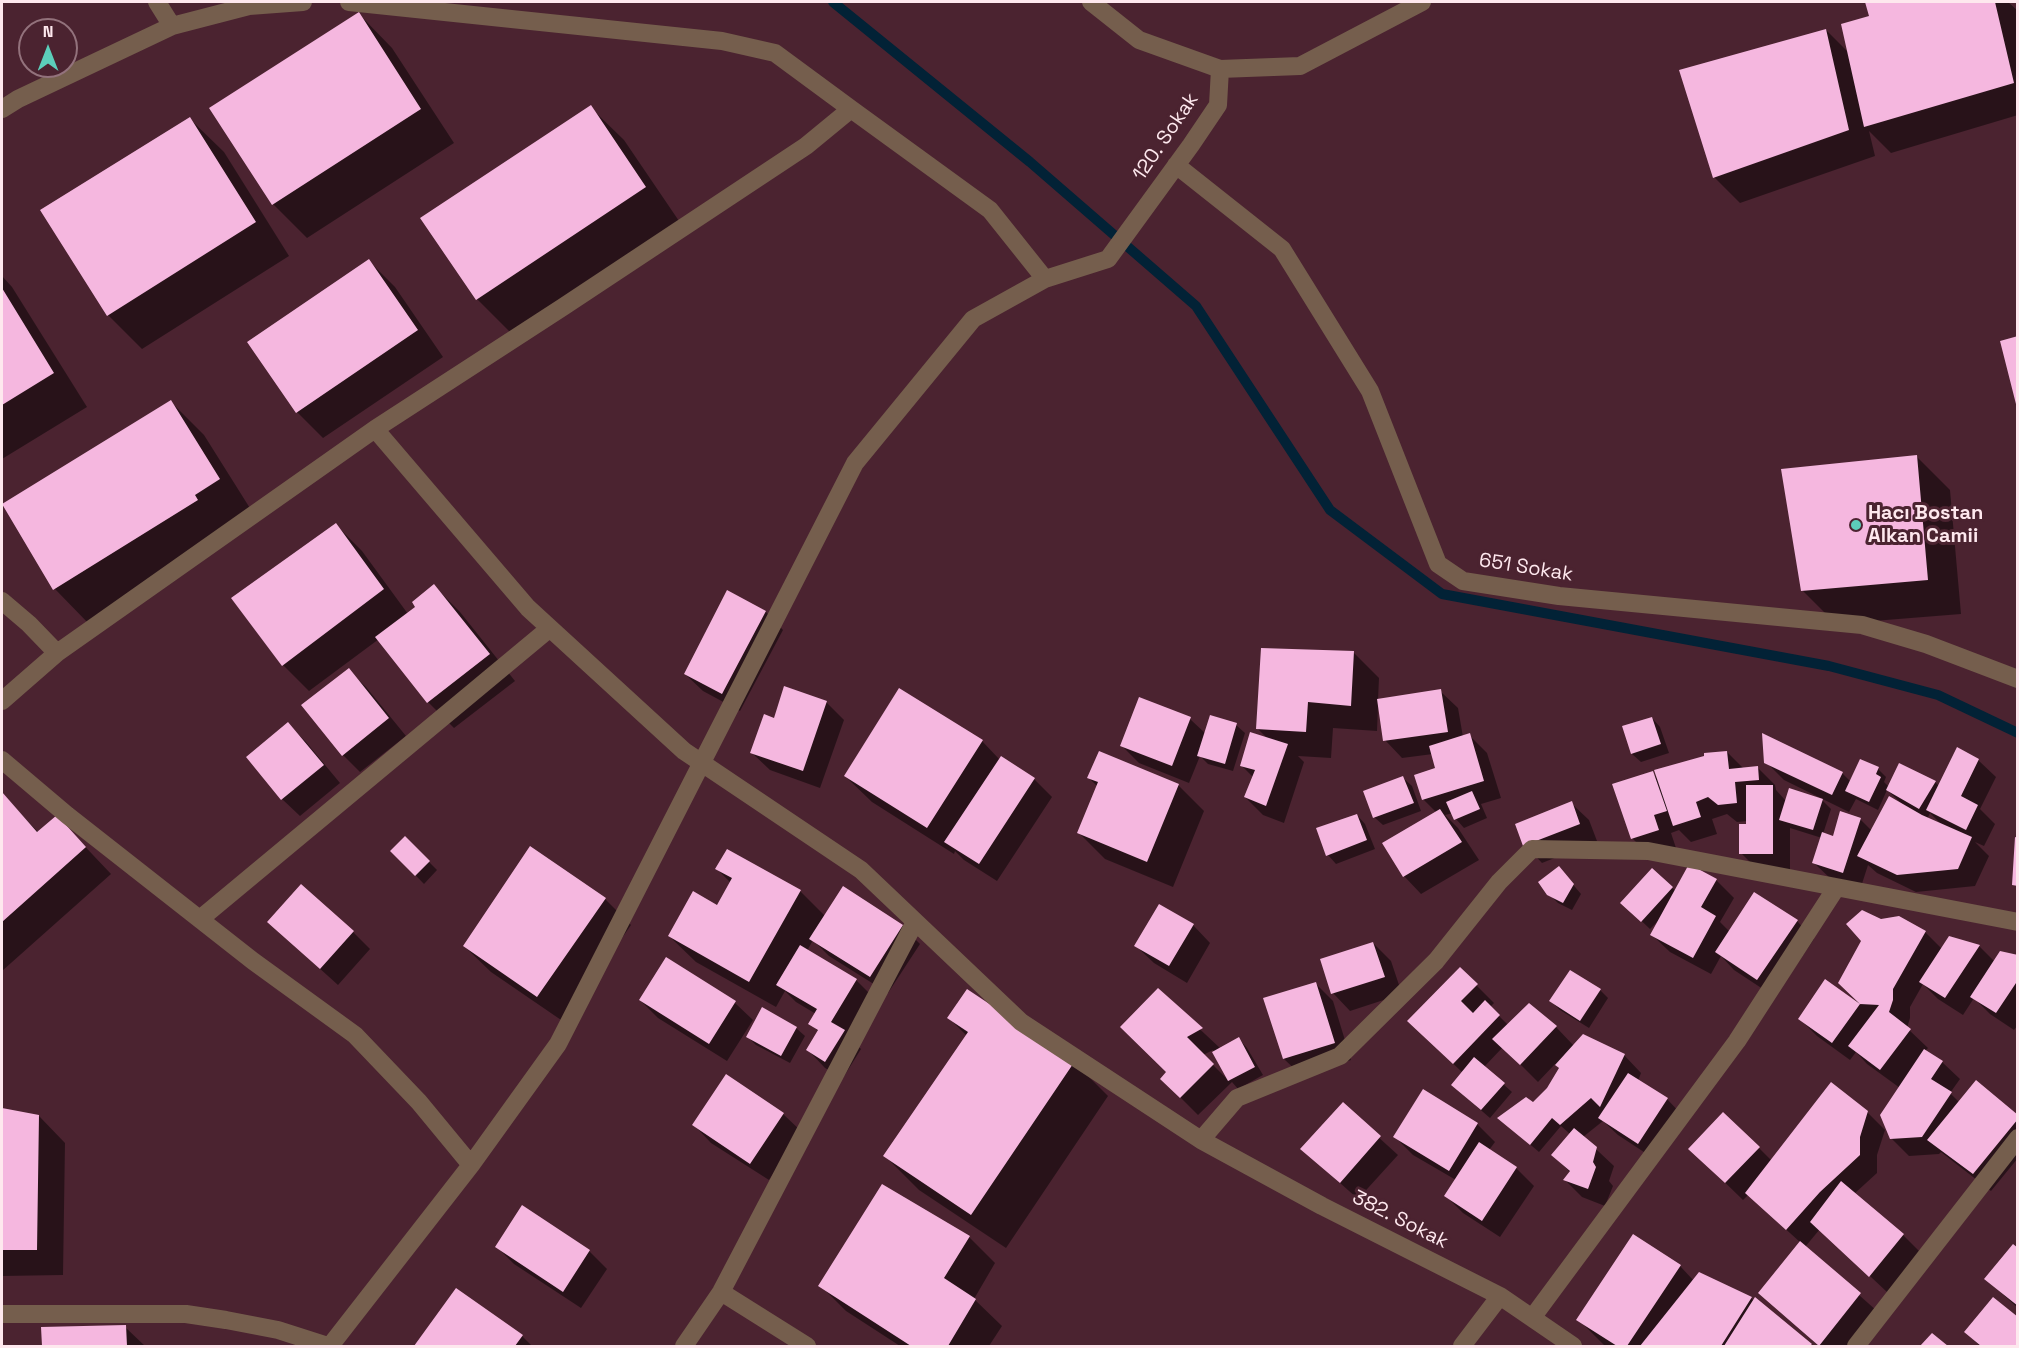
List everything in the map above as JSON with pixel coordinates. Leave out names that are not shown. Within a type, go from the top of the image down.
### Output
[{"type":"street","points":[[157,2],[172,26]]},
{"type":"street","points":[[2,109],[18,99],[172,26],[249,6],[303,2]]},
{"type":"street","points":[[349,2],[722,41],[775,53],[990,210],[1045,279]]},
{"type":"street","points":[[1091,2],[1139,40],[1220,69],[1300,66],[1422,2]]},
{"type":"street","name":"120. Sokak","points":[[329,1347],[471,1165],[558,1044],[855,463],[974,319],[1045,279],[1108,259],[1218,105],[1220,69]]},
{"type":"street","points":[[2,701],[57,653],[375,429],[806,146],[851,110]]},
{"type":"street","name":"651 Sokak","points":[[1176,165],[1282,249],[1370,391],[1438,564],[1463,581],[1559,596],[1862,625],[1926,644],[2018,679]]},
{"type":"street","name":"382. Sokak","points":[[375,429],[528,608],[684,751],[861,870],[1022,1022],[1201,1140],[1322,1206],[1500,1296],[1574,1347]]},
{"type":"street","points":[[2,601],[29,624],[57,653]]},
{"type":"street","points":[[200,920],[550,628]]},
{"type":"street","points":[[2,760],[67,815],[200,920],[355,1035],[419,1102],[471,1165]]},
{"type":"street","points":[[1201,1140],[1237,1098],[1340,1056],[1436,961],[1499,882],[1532,849],[1648,851],[2018,922]]},
{"type":"street","points":[[1532,1318],[1737,1041],[1836,888]]},
{"type":"street","points":[[684,1347],[721,1292],[915,922]]},
{"type":"street","points":[[1856,1347],[2018,1138]]},
{"type":"street","points":[[721,1292],[807,1347]]},
{"type":"street","points":[[1462,1347],[1500,1296]]},
{"type":"street","points":[[2,1314],[186,1314],[278,1330],[329,1347]]},
{"type":"building","points":[[1865,2],[1995,2],[2014,83],[1864,127],[1841,24],[1869,16]]},
{"type":"building","points":[[359,12],[421,109],[272,205],[209,108]]},
{"type":"building","points":[[1826,29],[1849,130],[1713,178],[1679,70]]},
{"type":"building","points":[[591,105],[646,187],[476,300],[420,218]]},
{"type":"building","points":[[190,117],[256,222],[107,316],[40,210]]},
{"type":"building","points":[[369,259],[418,330],[296,413],[247,342]]},
{"type":"building","points":[[2,288],[54,373],[2,405]]},
{"type":"building","points":[[2018,336],[2018,408],[2017,408],[2000,341]]},
{"type":"building","points":[[171,400],[220,479],[195,495],[198,500],[53,590],[2,504]]},
{"type":"building","name":"Hacı Bostan Alkan Camii","points":[[1917,455],[1928,580],[1801,591],[1781,469]]},
{"type":"building","points":[[336,523],[384,589],[282,666],[231,598]]},
{"type":"building","points":[[434,584],[490,654],[427,703],[375,637],[415,607],[412,602]]},
{"type":"building","points":[[727,590],[766,611],[722,694],[684,674]]},
{"type":"building","points":[[1261,648],[1354,651],[1351,706],[1308,702],[1306,732],[1256,729]]},
{"type":"building","points":[[349,668],[389,718],[342,756],[301,705]]},
{"type":"building","points":[[784,686],[827,701],[803,771],[750,753],[764,714],[774,718]]},
{"type":"building","points":[[899,688],[983,740],[927,828],[844,776]]},
{"type":"building","points":[[1441,689],[1448,732],[1383,741],[1377,699]]},
{"type":"building","points":[[1139,697],[1191,717],[1172,766],[1120,746]]},
{"type":"building","points":[[1210,715],[1237,723],[1225,764],[1197,756]]},
{"type":"building","points":[[1652,717],[1661,744],[1631,754],[1622,726]]},
{"type":"building","points":[[288,722],[324,765],[281,800],[246,757]]},
{"type":"building","points":[[1250,732],[1288,744],[1266,806],[1244,797],[1255,770],[1240,766]]},
{"type":"building","points":[[1470,733],[1484,781],[1422,800],[1414,775],[1435,768],[1429,746]]},
{"type":"building","points":[[1762,733],[1843,772],[1832,795],[1764,763]]},
{"type":"building","points":[[1957,747],[1979,759],[1961,796],[1978,805],[1966,830],[1926,810]]},
{"type":"building","points":[[1099,751],[1179,784],[1147,862],[1077,833],[1098,782],[1087,778]]},
{"type":"building","points":[[1727,751],[1729,769],[1758,766],[1759,780],[1735,782],[1737,803],[1718,805],[1708,797],[1696,802],[1701,817],[1673,826],[1654,770],[1704,756],[1704,753]]},
{"type":"building","points":[[1001,756],[1035,778],[979,864],[944,842]]},
{"type":"building","points":[[1860,759],[1879,767],[1876,774],[1881,777],[1869,802],[1845,791]]},
{"type":"building","points":[[1899,763],[1936,781],[1919,809],[1886,790]]},
{"type":"building","points":[[1653,771],[1667,811],[1654,815],[1659,830],[1631,839],[1612,784]]},
{"type":"building","points":[[1403,776],[1414,803],[1373,818],[1363,791]]},
{"type":"building","points":[[1746,785],[1773,785],[1773,854],[1739,854],[1739,824],[1746,824]]},
{"type":"building","points":[[1789,788],[1823,799],[1813,830],[1779,820]]},
{"type":"building","points":[[1472,791],[1480,809],[1454,820],[1446,802]]},
{"type":"building","points":[[2,792],[37,832],[57,815],[86,847],[2,922]]},
{"type":"building","points":[[1889,796],[1922,815],[1972,837],[1958,869],[1897,875],[1857,856]]},
{"type":"building","points":[[1572,801],[1580,824],[1523,846],[1515,824]]},
{"type":"building","points":[[1440,809],[1462,842],[1403,877],[1382,843]]},
{"type":"building","points":[[1840,811],[1861,818],[1843,873],[1812,863],[1822,832],[1833,836]]},
{"type":"building","points":[[1357,814],[1367,840],[1326,856],[1316,828]]},
{"type":"building","points":[[405,836],[430,861],[415,876],[390,851]]},
{"type":"building","points":[[2015,837],[2018,838],[2018,886],[2012,885]]},
{"type":"building","points":[[530,846],[606,898],[537,997],[463,946]]},
{"type":"building","points":[[727,849],[801,890],[749,982],[668,936],[693,891],[717,905],[732,878],[715,869]]},
{"type":"building","points":[[1689,864],[1717,879],[1701,907],[1716,916],[1693,958],[1650,935]]},
{"type":"building","points":[[1559,866],[1574,884],[1563,903],[1547,895],[1538,882]]},
{"type":"building","points":[[1652,868],[1673,887],[1641,922],[1620,903]]},
{"type":"building","points":[[301,884],[354,931],[320,969],[267,922]]},
{"type":"building","points":[[843,886],[903,925],[870,977],[809,939]]},
{"type":"building","points":[[1754,892],[1798,920],[1757,980],[1715,952]]},
{"type":"building","points":[[1159,904],[1194,924],[1169,966],[1134,946]]},
{"type":"building","points":[[1862,910],[1881,919],[1899,916],[1926,931],[1893,989],[1893,1000],[1889,1012],[1911,1029],[1880,1070],[1848,1046],[1879,1005],[1860,1004],[1838,983],[1861,941],[1846,924]]},
{"type":"building","points":[[1949,936],[1980,945],[1945,998],[1919,982]]},
{"type":"building","points":[[1373,942],[1385,977],[1331,994],[1320,959]]},
{"type":"building","points":[[800,945],[857,979],[831,1022],[845,1030],[825,1062],[806,1050],[818,1030],[808,1024],[817,1009],[776,985]]},
{"type":"building","points":[[2000,951],[2018,955],[2018,980],[1996,1013],[1970,997]]},
{"type":"building","points":[[666,957],[736,1001],[709,1044],[639,1000]]},
{"type":"building","points":[[1460,967],[1478,984],[1461,1001],[1473,1013],[1485,1000],[1500,1015],[1453,1064],[1407,1021]]},
{"type":"building","points":[[1570,970],[1601,989],[1580,1021],[1549,1001]]},
{"type":"building","points":[[1825,979],[1860,1004],[1832,1043],[1798,1019]]},
{"type":"building","points":[[1316,982],[1335,1043],[1283,1059],[1263,998]]},
{"type":"building","points":[[1158,988],[1203,1028],[1187,1037],[1214,1064],[1180,1098],[1160,1079],[1166,1072],[1120,1027]]},
{"type":"building","points":[[967,989],[1075,1061],[971,1215],[883,1156],[968,1032],[947,1018]]},
{"type":"building","points":[[1529,1003],[1557,1026],[1520,1065],[1492,1039]]},
{"type":"building","points":[[762,1007],[797,1027],[781,1056],[746,1037]]},
{"type":"building","points":[[1583,1034],[1625,1054],[1600,1107],[1591,1098],[1560,1125],[1552,1118],[1530,1145],[1497,1118],[1526,1097],[1533,1102],[1547,1088],[1559,1068],[1555,1065]]},
{"type":"building","points":[[1239,1037],[1255,1067],[1228,1081],[1212,1052]]},
{"type":"building","points":[[1924,1049],[1943,1061],[1931,1079],[1952,1092],[1922,1137],[1890,1139],[1880,1115]]},
{"type":"building","points":[[1474,1057],[1505,1083],[1481,1110],[1451,1085]]},
{"type":"building","points":[[1628,1073],[1668,1098],[1638,1144],[1598,1118]]},
{"type":"building","points":[[726,1074],[784,1113],[750,1164],[692,1125]]},
{"type":"building","points":[[1976,1080],[2018,1115],[2018,1119],[1973,1174],[1927,1140]]},
{"type":"building","points":[[1831,1082],[1868,1111],[1860,1137],[1860,1155],[1820,1192],[1786,1230],[1745,1193]]},
{"type":"building","points":[[1423,1089],[1478,1123],[1449,1171],[1393,1137]]},
{"type":"building","points":[[1343,1102],[1381,1136],[1340,1183],[1300,1149]]},
{"type":"building","points":[[2,1108],[39,1115],[37,1250],[2,1250]]},
{"type":"building","points":[[1723,1112],[1760,1147],[1725,1183],[1688,1149]]},
{"type":"building","points":[[1574,1128],[1597,1147],[1593,1162],[1596,1167],[1588,1189],[1563,1180],[1570,1171],[1551,1155]]},
{"type":"building","points":[[1479,1142],[1517,1167],[1482,1221],[1444,1196]]},
{"type":"building","points":[[1841,1181],[1904,1234],[1869,1277],[1810,1222]]},
{"type":"building","points":[[882,1184],[970,1236],[944,1278],[976,1299],[948,1346],[911,1346],[818,1286]]},
{"type":"building","points":[[522,1205],[590,1250],[563,1292],[495,1247]]},
{"type":"building","points":[[1633,1234],[1681,1265],[1627,1346],[1617,1346],[1576,1320]]},
{"type":"building","points":[[1800,1241],[1861,1293],[1819,1346],[1758,1293]]},
{"type":"building","points":[[2013,1244],[2018,1248],[2018,1306],[1984,1279]]},
{"type":"building","points":[[1699,1272],[1752,1297],[1721,1346],[1640,1346]]},
{"type":"building","points":[[456,1288],[523,1335],[515,1346],[414,1346]]},
{"type":"building","points":[[1755,1297],[1812,1344],[1810,1346],[1724,1346]]},
{"type":"building","points":[[1993,1297],[2018,1317],[2018,1343],[2015,1346],[1981,1346],[1964,1332]]},
{"type":"building","points":[[126,1325],[127,1346],[42,1346],[41,1327]]},
{"type":"building","points":[[1932,1333],[1948,1346],[1920,1346]]},
{"type":"waterway","points":[[833,2],[1030,162],[1196,306],[1330,510],[1442,594],[1829,666],[1938,695],[2018,733]]},
{"type":"place","name":"Hacı Bostan Alkan Camii","points":[[1856,525]]}]
